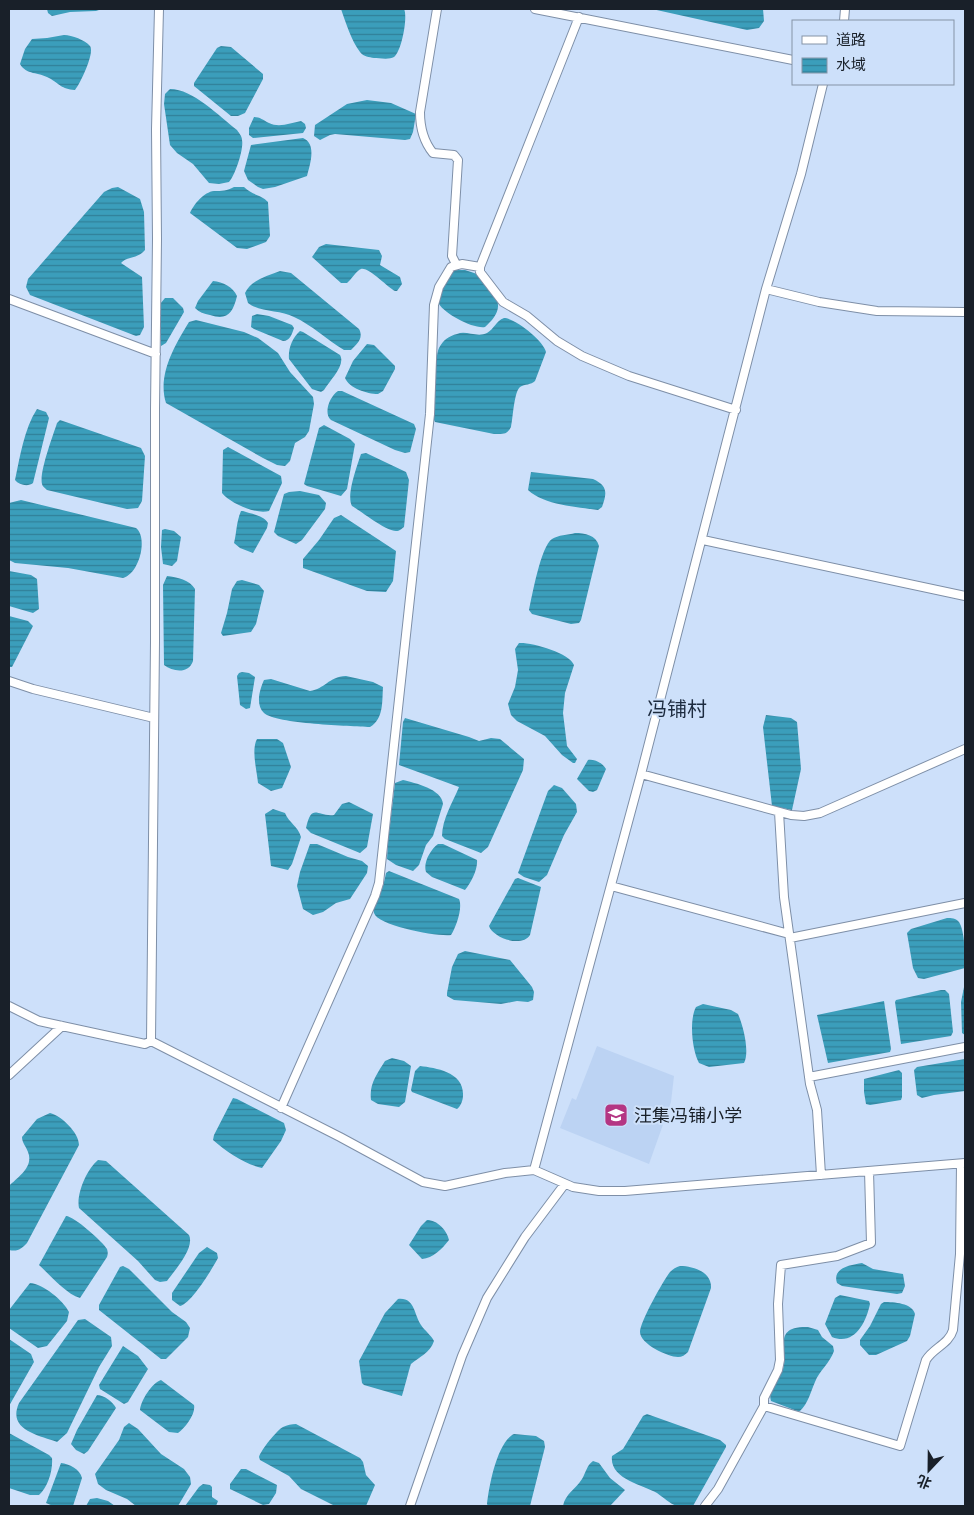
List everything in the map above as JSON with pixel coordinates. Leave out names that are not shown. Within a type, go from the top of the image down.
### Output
[{"type":"street","points":[[150,1042],[154,718],[156,129],[159,9]]},
{"type":"street","points":[[437,9],[420,120],[428,147],[433,153],[454,156],[458,160],[452,256],[456,264]]},
{"type":"street","points":[[535,9],[792,60]]},
{"type":"street","points":[[579,18],[480,267],[480,272],[503,302],[527,316],[574,352],[629,376],[736,410]]},
{"type":"street","points":[[534,1170],[703,540],[766,289],[801,174],[823,85]]},
{"type":"street","points":[[281,1108],[375,896],[379,883],[430,414],[434,305],[439,287],[448,270],[456,264],[480,267]]},
{"type":"street","points":[[766,289],[820,302],[877,311],[965,312]]},
{"type":"street","points":[[9,299],[156,354]]},
{"type":"street","points":[[703,540],[965,596]]},
{"type":"street","points":[[9,682],[154,718]]},
{"type":"street","points":[[641,774],[779,812],[798,816],[810,816],[965,749]]},
{"type":"street","points":[[779,812],[784,896],[809,1077],[817,1110],[821,1174]]},
{"type":"street","points":[[611,886],[790,936],[965,903]]},
{"type":"street","points":[[9,1006],[39,1021],[145,1044],[150,1042],[362,1148],[415,1179],[430,1184],[445,1186],[534,1170],[564,1185],[599,1191],[625,1192],[821,1174],[963,1164],[962,1260],[954,1330],[950,1338],[926,1360],[900,1446],[764,1406]]},
{"type":"street","points":[[9,1074],[62,1026]]},
{"type":"street","points":[[809,1077],[965,1047]]},
{"type":"street","points":[[705,1506],[718,1489],[764,1406],[764,1398],[779,1366],[778,1304],[781,1265],[837,1256],[871,1243],[869,1171]]},
{"type":"street","points":[[410,1506],[462,1356],[484,1304],[520,1244],[564,1185]]},
{"type":"shaded area","name":"汪集冯铺小学","points":[[597,1046],[674,1076],[671,1102],[649,1164],[560,1128],[572,1098],[576,1100]]},
{"type":"water","points":[[47,9],[102,9],[52,16],[48,13]]},
{"type":"water","points":[[341,9],[404,9],[403,33],[397,54],[387,59],[374,58],[362,54],[351,37]]},
{"type":"water","points":[[652,9],[763,9],[764,21],[759,28],[747,30]]},
{"type":"water","points":[[64,35],[82,40],[90,46],[91,50],[86,68],[75,90],[64,87],[45,76],[29,72],[20,64],[25,49],[32,39]]},
{"type":"water","points":[[221,46],[231,47],[263,74],[263,79],[245,113],[238,116],[231,116],[194,86],[194,83],[217,48]]},
{"type":"water","points":[[170,89],[188,93],[197,98],[237,130],[242,139],[242,144],[234,174],[229,182],[209,183],[193,164],[177,153],[170,145],[164,104],[165,94]]},
{"type":"water","points":[[367,100],[391,103],[416,114],[410,139],[335,134],[320,140],[314,136],[315,125],[347,104]]},
{"type":"water","points":[[254,117],[277,125],[301,121],[305,124],[306,128],[303,133],[253,138],[249,135],[249,128]]},
{"type":"water","points":[[303,138],[310,145],[311,149],[311,160],[307,176],[263,189],[248,180],[244,171],[251,145]]},
{"type":"water","points":[[118,187],[140,199],[144,212],[145,250],[139,255],[126,259],[121,263],[142,277],[144,327],[140,335],[136,336],[30,295],[26,287],[28,279],[104,192]]},
{"type":"water","points":[[234,187],[244,187],[268,202],[270,236],[266,242],[247,249],[237,248],[190,213],[203,196],[210,192],[227,190]]},
{"type":"water","points":[[326,244],[379,250],[382,256],[380,265],[400,277],[402,284],[395,291],[364,269],[358,271],[347,283],[341,283],[312,257],[319,247]]},
{"type":"water","points":[[454,270],[465,270],[477,274],[497,300],[497,312],[485,327],[474,326],[460,320],[447,312],[439,304],[443,286]]},
{"type":"water","points":[[280,271],[291,273],[359,329],[360,338],[351,350],[344,350],[294,317],[258,308],[248,303],[245,293],[251,285]]},
{"type":"water","points":[[213,281],[227,286],[237,296],[231,311],[225,316],[216,317],[200,312],[195,308]]},
{"type":"water","points":[[165,298],[173,298],[183,308],[184,312],[166,343],[161,346],[160,304]]},
{"type":"water","points":[[257,314],[269,316],[292,325],[294,328],[290,337],[283,341],[251,327],[252,316]]},
{"type":"water","points":[[504,318],[515,322],[528,331],[540,342],[546,352],[535,381],[520,387],[518,390],[511,427],[504,433],[494,434],[435,422],[435,371],[439,348],[449,337],[460,333],[479,335],[487,333]]},
{"type":"water","points":[[196,320],[244,332],[258,338],[278,353],[290,372],[313,397],[314,404],[309,431],[305,437],[295,443],[290,461],[285,466],[277,465],[263,458],[166,403],[164,382],[169,361],[178,340],[189,322]]},
{"type":"water","points":[[300,331],[340,355],[341,363],[339,368],[321,392],[312,389],[289,359],[291,344]]},
{"type":"water","points":[[367,344],[374,345],[395,366],[383,391],[378,394],[359,390],[350,385],[345,378],[353,361]]},
{"type":"water","points":[[338,391],[342,391],[414,424],[416,429],[410,452],[405,453],[395,450],[331,420],[328,413],[328,405]]},
{"type":"water","points":[[37,409],[46,412],[49,418],[33,483],[24,485],[15,480],[26,434]]},
{"type":"water","points":[[60,420],[141,448],[145,456],[142,501],[138,508],[127,509],[47,490],[42,485],[44,463],[57,423]]},
{"type":"water","points":[[324,425],[350,439],[355,444],[347,489],[341,496],[304,484],[319,428]]},
{"type":"water","points":[[228,447],[281,476],[282,483],[269,511],[251,510],[231,501],[222,493],[223,450]]},
{"type":"water","points":[[366,453],[406,472],[409,480],[404,527],[399,530],[386,528],[352,506],[350,495],[353,481],[361,454]]},
{"type":"water","points":[[531,472],[593,479],[601,484],[605,490],[602,507],[598,510],[580,508],[543,499],[528,490]]},
{"type":"water","points":[[300,491],[319,495],[326,503],[325,509],[302,540],[296,544],[278,536],[274,532],[284,494]]},
{"type":"water","points":[[21,500],[136,528],[140,533],[142,546],[138,562],[129,575],[123,578],[68,568],[15,563],[9,560],[9,503]]},
{"type":"water","points":[[241,511],[260,516],[268,523],[253,553],[240,548],[234,543]]},
{"type":"water","points":[[341,515],[396,551],[393,581],[386,592],[367,591],[303,568],[303,559],[334,518]]},
{"type":"water","points":[[162,530],[174,531],[181,537],[177,561],[172,566],[163,564],[161,547]]},
{"type":"water","points":[[575,533],[593,537],[599,546],[581,620],[579,623],[571,624],[532,614],[529,610],[535,583],[548,543],[554,538]]},
{"type":"water","points":[[9,571],[31,575],[37,579],[39,609],[33,613],[9,606]]},
{"type":"water","points":[[167,576],[187,581],[195,589],[193,661],[188,668],[180,671],[164,665],[163,585]]},
{"type":"water","points":[[242,580],[259,585],[264,591],[256,624],[251,632],[223,636],[221,633],[232,589],[237,581]]},
{"type":"water","points":[[9,616],[28,621],[33,626],[12,667],[9,667]]},
{"type":"water","points":[[519,643],[541,646],[565,656],[574,665],[565,693],[563,713],[567,746],[577,759],[575,763],[562,755],[545,736],[517,721],[511,715],[508,704],[515,687],[518,670],[515,649]]},
{"type":"water","points":[[242,672],[249,673],[255,677],[250,708],[246,709],[240,705],[237,676]]},
{"type":"water","points":[[346,676],[373,682],[383,687],[380,715],[375,724],[370,727],[314,724],[283,720],[271,717],[261,709],[259,701],[264,680],[271,679],[310,691],[335,678]]},
{"type":"water","points":[[766,715],[791,718],[797,722],[801,769],[792,810],[772,806],[763,727]]},
{"type":"water","points":[[405,718],[479,741],[491,738],[500,739],[524,759],[523,770],[488,847],[481,853],[445,839],[442,836],[446,817],[459,787],[399,765]]},
{"type":"water","points":[[257,739],[277,739],[283,743],[291,767],[282,788],[271,791],[258,783],[254,755]]},
{"type":"water","points":[[588,760],[598,762],[606,769],[597,790],[593,792],[589,791],[577,779]]},
{"type":"water","points":[[403,780],[421,785],[438,794],[443,804],[433,836],[426,845],[419,865],[413,871],[396,865],[387,859],[395,783]]},
{"type":"water","points":[[554,785],[562,788],[576,804],[577,812],[564,835],[547,875],[539,882],[518,873],[548,791]]},
{"type":"water","points":[[349,802],[373,814],[367,847],[360,853],[311,833],[306,828],[308,820],[313,813],[334,815],[342,804]]},
{"type":"water","points":[[273,809],[285,813],[301,837],[292,864],[288,870],[271,866],[265,814]]},
{"type":"water","points":[[310,844],[317,844],[362,861],[368,866],[367,873],[350,899],[336,903],[323,912],[313,915],[303,909],[297,886]]},
{"type":"water","points":[[438,844],[443,844],[477,860],[474,876],[465,890],[432,877],[426,872],[425,865],[428,857]]},
{"type":"water","points":[[389,871],[459,899],[460,912],[451,935],[409,930],[378,918],[374,913],[374,909],[386,873]]},
{"type":"water","points":[[518,878],[541,887],[530,935],[521,941],[515,941],[502,938],[489,926],[515,879]]},
{"type":"water","points":[[947,918],[956,920],[961,926],[965,968],[924,979],[918,978],[913,968],[907,933],[911,929]]},
{"type":"water","points":[[465,951],[510,960],[532,987],[534,992],[533,1000],[501,1004],[454,1000],[447,996],[452,967],[458,954]]},
{"type":"water","points":[[965,982],[965,1035],[962,1033],[961,1002]]},
{"type":"water","points":[[945,990],[949,994],[953,1032],[951,1036],[901,1044],[896,1000]]},
{"type":"water","points":[[884,1001],[890,1052],[828,1063],[817,1015]]},
{"type":"water","points":[[703,1004],[731,1010],[738,1014],[744,1031],[746,1046],[744,1063],[709,1067],[699,1063],[693,1043],[692,1027],[696,1007]]},
{"type":"water","points":[[392,1058],[404,1061],[411,1066],[405,1102],[399,1107],[378,1104],[371,1100],[371,1089],[374,1079],[385,1061]]},
{"type":"water","points":[[965,1059],[965,1091],[922,1098],[917,1095],[914,1070],[917,1067]]},
{"type":"water","points":[[420,1066],[441,1070],[454,1076],[459,1081],[463,1097],[461,1105],[457,1109],[412,1092],[415,1071]]},
{"type":"water","points":[[899,1070],[902,1073],[901,1100],[866,1104],[864,1079]]},
{"type":"water","points":[[233,1098],[284,1123],[286,1130],[281,1141],[262,1168],[236,1157],[213,1140]]},
{"type":"water","points":[[50,1113],[60,1118],[73,1130],[79,1145],[27,1243],[19,1250],[9,1250],[9,1186],[24,1171],[29,1162],[28,1152],[22,1137],[37,1119]]},
{"type":"water","points":[[98,1160],[106,1161],[189,1235],[190,1240],[187,1252],[167,1281],[160,1282],[155,1280],[138,1261],[79,1208],[79,1196],[83,1182],[90,1169]]},
{"type":"water","points":[[66,1216],[88,1230],[108,1251],[107,1257],[80,1298],[64,1288],[39,1265]]},
{"type":"water","points":[[427,1220],[431,1220],[441,1226],[449,1240],[430,1257],[422,1259],[409,1245]]},
{"type":"water","points":[[207,1247],[217,1253],[218,1258],[196,1292],[185,1304],[180,1306],[172,1300],[172,1293],[199,1253]]},
{"type":"water","points":[[862,1263],[873,1269],[903,1274],[905,1286],[902,1293],[897,1294],[842,1286],[837,1283],[837,1274],[843,1268]]},
{"type":"water","points":[[123,1266],[129,1269],[172,1312],[186,1322],[190,1328],[188,1337],[166,1359],[161,1359],[99,1310],[99,1305],[120,1267]]},
{"type":"water","points":[[680,1266],[701,1271],[708,1278],[711,1288],[688,1352],[678,1357],[649,1345],[641,1337],[640,1332],[662,1284],[670,1272]]},
{"type":"water","points":[[30,1283],[41,1286],[52,1293],[69,1312],[67,1321],[47,1346],[38,1348],[9,1328],[9,1310]]},
{"type":"water","points":[[840,1295],[869,1301],[870,1304],[858,1331],[853,1336],[840,1339],[832,1337],[825,1324],[835,1298]]},
{"type":"water","points":[[398,1299],[404,1299],[411,1304],[421,1325],[434,1341],[427,1352],[411,1364],[402,1396],[364,1385],[362,1383],[359,1361],[385,1313]]},
{"type":"water","points":[[884,1302],[907,1305],[913,1310],[915,1314],[910,1336],[907,1341],[876,1355],[869,1355],[860,1345],[860,1340]]},
{"type":"water","points":[[85,1319],[111,1337],[112,1346],[99,1367],[67,1433],[57,1442],[33,1434],[26,1430],[17,1420],[16,1412],[19,1403],[78,1320]]},
{"type":"water","points":[[808,1327],[818,1330],[822,1337],[833,1346],[834,1351],[817,1378],[805,1405],[800,1411],[797,1411],[771,1401],[770,1396],[774,1384],[783,1369],[785,1335],[789,1330]]},
{"type":"water","points":[[9,1339],[31,1354],[34,1362],[9,1406]]},
{"type":"water","points":[[123,1346],[138,1356],[148,1369],[128,1402],[124,1404],[100,1389],[99,1385]]},
{"type":"water","points":[[161,1380],[194,1405],[189,1420],[178,1433],[169,1432],[140,1410],[148,1392]]},
{"type":"water","points":[[97,1395],[108,1399],[116,1408],[88,1451],[84,1454],[76,1450],[71,1444]]},
{"type":"water","points":[[647,1414],[720,1440],[726,1445],[693,1506],[672,1504],[657,1493],[621,1476],[612,1464],[612,1456],[623,1449],[643,1416]]},
{"type":"water","points":[[129,1423],[138,1429],[161,1454],[184,1469],[190,1477],[191,1484],[178,1506],[136,1506],[127,1499],[106,1490],[98,1484],[95,1474],[119,1440],[124,1427]]},
{"type":"water","points":[[296,1424],[360,1458],[366,1475],[375,1485],[366,1506],[335,1506],[301,1489],[289,1476],[260,1460],[259,1457],[263,1450],[280,1429]]},
{"type":"water","points":[[9,1433],[52,1458],[49,1478],[45,1488],[39,1495],[30,1495],[9,1488]]},
{"type":"water","points":[[514,1434],[536,1436],[544,1441],[545,1447],[530,1506],[488,1506],[495,1465],[503,1446]]},
{"type":"water","points":[[593,1461],[599,1463],[610,1478],[625,1490],[610,1506],[563,1506],[568,1495],[580,1483]]},
{"type":"water","points":[[61,1463],[74,1468],[82,1478],[73,1506],[53,1506],[46,1503]]},
{"type":"water","points":[[241,1469],[246,1469],[277,1485],[276,1493],[269,1504],[263,1505],[230,1489],[230,1484]]},
{"type":"water","points":[[203,1484],[212,1487],[212,1497],[218,1501],[216,1506],[185,1506],[199,1487]]},
{"type":"water","points":[[97,1498],[108,1501],[115,1506],[86,1506],[90,1499]]},
{"type":"place","name":"汪集冯铺小学","points":[[616,1115]]},
{"type":"district","name":"冯铺村","points":[[677,708]]}]
